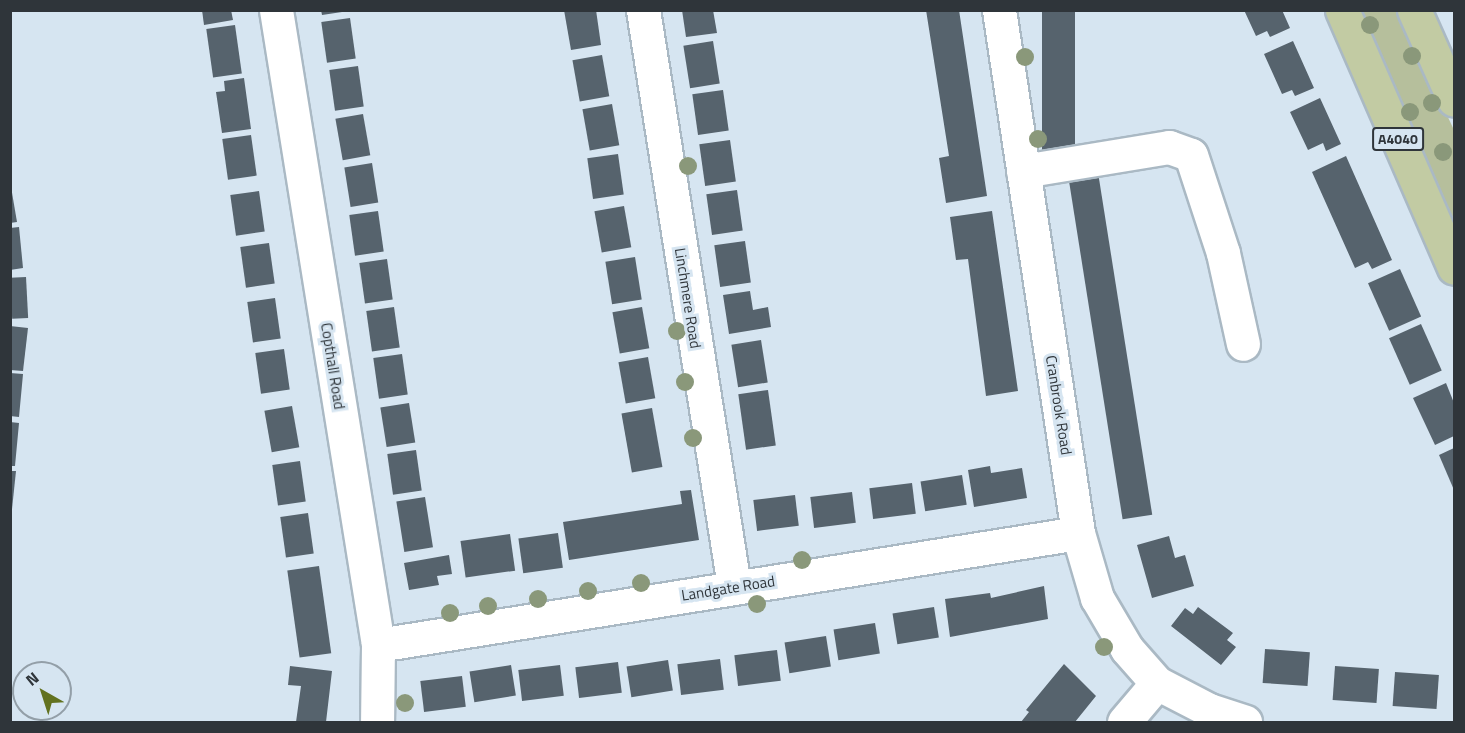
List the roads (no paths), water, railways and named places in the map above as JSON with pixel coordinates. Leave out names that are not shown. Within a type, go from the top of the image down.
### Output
[{"type":"main road","name":"A4040","points":[[1342,10],[1455,268]]},
{"type":"main road","points":[[1414,10],[1455,100]]},
{"type":"street","name":"Copthall Road","points":[[276,10],[378,645],[377,723]]},
{"type":"street","name":"Linchmere Road","points":[[643,10],[734,586]]},
{"type":"street","name":"Cranbrook Road","points":[[999,10],[1078,533],[1097,598],[1127,649],[1156,683],[1209,710],[1245,723]]},
{"type":"street","points":[[1023,171],[1169,147],[1191,156],[1223,253],[1243,344]]},
{"type":"street","name":"Landgate Road","points":[[378,645],[734,586],[1078,533]]},
{"type":"street","points":[[1124,723],[1156,683]]}]
